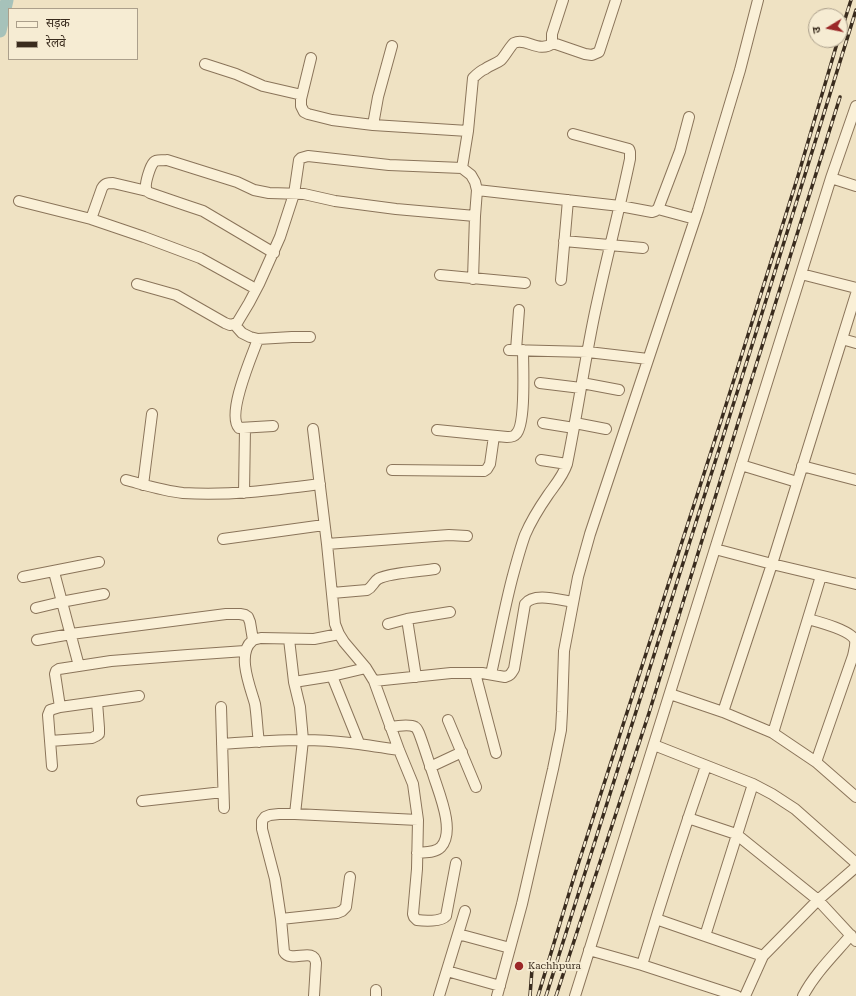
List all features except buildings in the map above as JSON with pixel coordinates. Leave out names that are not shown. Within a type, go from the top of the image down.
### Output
[{"type":"street","points":[[553,43],[592,56],[599,52],[616,0]]},
{"type":"street","points":[[447,971],[499,991],[537,838],[561,730],[564,651],[578,577],[590,534],[695,219],[740,70],[758,0]]},
{"type":"street","points":[[553,43],[552,34],[560,1]]},
{"type":"street","points":[[462,168],[468,131],[473,78],[486,68],[500,61],[515,43],[520,42],[547,47],[553,43]]},
{"type":"street","points":[[373,125],[378,97],[392,46]]},
{"type":"street","points":[[311,58],[301,99],[301,106],[304,112],[308,114],[332,120],[373,125],[468,131]]},
{"type":"street","points":[[204,64],[236,74],[263,86],[302,95]]},
{"type":"street","points":[[575,996],[831,178],[856,106]]},
{"type":"street","points":[[477,190],[620,206],[652,212],[655,211],[658,209],[680,151],[689,117]]},
{"type":"street","points":[[491,674],[508,596],[525,536],[534,516],[548,494],[560,480],[567,464],[594,318],[630,159],[629,149],[573,134]]},
{"type":"street","points":[[137,284],[176,295],[230,325],[237,322],[240,319],[274,253],[294,194],[299,160],[303,157],[389,165],[462,168],[471,175],[477,190],[473,279]]},
{"type":"street","points":[[147,191],[148,173],[153,163],[167,160],[237,182],[254,190],[269,193],[304,194],[335,201],[396,209],[475,216]]},
{"type":"street","points":[[831,178],[856,186]]},
{"type":"street","points":[[91,219],[102,188],[104,184],[108,183],[147,191],[203,211],[274,253]]},
{"type":"street","points":[[561,280],[568,200]]},
{"type":"street","points":[[19,201],[91,219],[144,237],[200,258],[256,289]]},
{"type":"street","points":[[658,209],[695,219]]},
{"type":"street","points":[[564,241],[643,248]]},
{"type":"street","points":[[801,274],[856,288]]},
{"type":"street","points":[[440,275],[525,283]]},
{"type":"street","points":[[724,712],[772,564],[856,294]]},
{"type":"street","points":[[437,430],[508,438],[516,434],[520,429],[522,410],[516,350],[519,310]]},
{"type":"street","points":[[234,324],[242,333],[258,339],[310,337]]},
{"type":"street","points":[[258,339],[241,384],[235,420],[236,425],[239,428],[272,426]]},
{"type":"street","points":[[842,339],[856,343]]},
{"type":"street","points":[[516,350],[588,352],[648,359]]},
{"type":"street","points":[[540,383],[619,390]]},
{"type":"street","points":[[143,485],[152,414]]},
{"type":"street","points":[[543,423],[606,429]]},
{"type":"street","points":[[244,493],[245,428]]},
{"type":"street","points":[[313,429],[335,624],[344,642],[366,668],[374,681],[390,727],[413,784],[418,820],[413,914],[417,920],[444,919],[446,916],[456,864]]},
{"type":"street","points":[[392,470],[487,469],[490,464],[494,436]]},
{"type":"street","points":[[541,460],[567,464]]},
{"type":"street","points":[[741,465],[797,482]]},
{"type":"street","points":[[802,466],[856,480]]},
{"type":"street","points":[[126,480],[182,493],[230,494],[320,484]]},
{"type":"street","points":[[223,538],[324,525]]},
{"type":"street","points":[[327,544],[449,535],[467,536]]},
{"type":"street","points":[[715,549],[856,584]]},
{"type":"street","points":[[24,578],[99,562]]},
{"type":"street","points":[[332,593],[367,590],[372,588],[377,579],[382,577],[435,569]]},
{"type":"street","points":[[54,572],[79,666]]},
{"type":"street","points":[[773,733],[821,576]]},
{"type":"street","points":[[36,608],[104,594]]},
{"type":"street","points":[[374,681],[475,672],[505,677],[508,676],[512,674],[514,670],[525,604],[531,599],[544,598],[573,602]]},
{"type":"street","points":[[388,624],[407,619],[450,612]]},
{"type":"street","points":[[37,640],[172,620],[226,614],[240,614],[248,617],[253,640]]},
{"type":"street","points":[[407,619],[416,677]]},
{"type":"street","points":[[808,619],[845,631],[855,640],[856,645],[816,762]]},
{"type":"street","points":[[259,742],[255,704],[246,670],[246,651],[249,644],[253,640],[260,638],[314,639],[339,634]]},
{"type":"street","points":[[290,639],[294,682],[300,707],[303,740],[295,814]]},
{"type":"street","points":[[60,707],[55,679],[56,671],[59,668],[111,661],[246,651]]},
{"type":"street","points":[[294,682],[332,676],[366,668]]},
{"type":"street","points":[[475,672],[496,753]]},
{"type":"street","points":[[332,676],[359,743]]},
{"type":"street","points":[[670,694],[724,712],[773,733],[816,762],[856,797]]},
{"type":"street","points":[[52,766],[48,712],[50,710],[60,707],[139,696]]},
{"type":"street","points":[[50,742],[92,738],[99,734],[100,728],[97,702]]},
{"type":"street","points":[[221,707],[224,808]]},
{"type":"street","points":[[448,720],[476,787]]},
{"type":"street","points":[[390,727],[414,726],[417,728],[444,809],[446,825],[444,843],[433,851],[417,853]]},
{"type":"street","points":[[222,744],[327,740],[359,743],[399,750]]},
{"type":"street","points":[[654,745],[753,784],[772,794],[795,809],[856,863]]},
{"type":"street","points":[[430,767],[462,752]]},
{"type":"street","points":[[642,965],[688,818],[706,766]]},
{"type":"street","points":[[704,936],[753,784]]},
{"type":"street","points":[[142,801],[223,792]]},
{"type":"street","points":[[314,996],[316,958],[310,955],[294,957],[286,955],[284,952],[275,879],[262,829],[262,821],[265,817],[270,815],[295,814],[418,820]]},
{"type":"street","points":[[688,818],[736,834],[818,900],[853,938],[820,971],[803,996]]},
{"type":"street","points":[[745,996],[763,956],[818,900],[856,867]]},
{"type":"street","points":[[281,919],[337,913],[342,911],[346,907],[350,877]]},
{"type":"street","points":[[440,996],[465,911]]},
{"type":"street","points":[[656,919],[763,956]]},
{"type":"street","points":[[458,934],[510,948]]},
{"type":"street","points":[[590,950],[642,965],[737,996]]},
{"type":"waterway","points":[[0,31],[7,0]]},
{"type":"railway","points":[[848,10],[851,0]]},
{"type":"railway","points":[[546,996],[754,339],[856,10]]},
{"type":"railway","points":[[538,996],[574,877],[798,176],[836,48]]},
{"type":"railway","points":[[556,996],[649,713],[840,97]]},
{"type":"railway","points":[[530,996],[532,969]]},
{"type":"place","name":"Kachhpura","points":[[519,966]]}]
